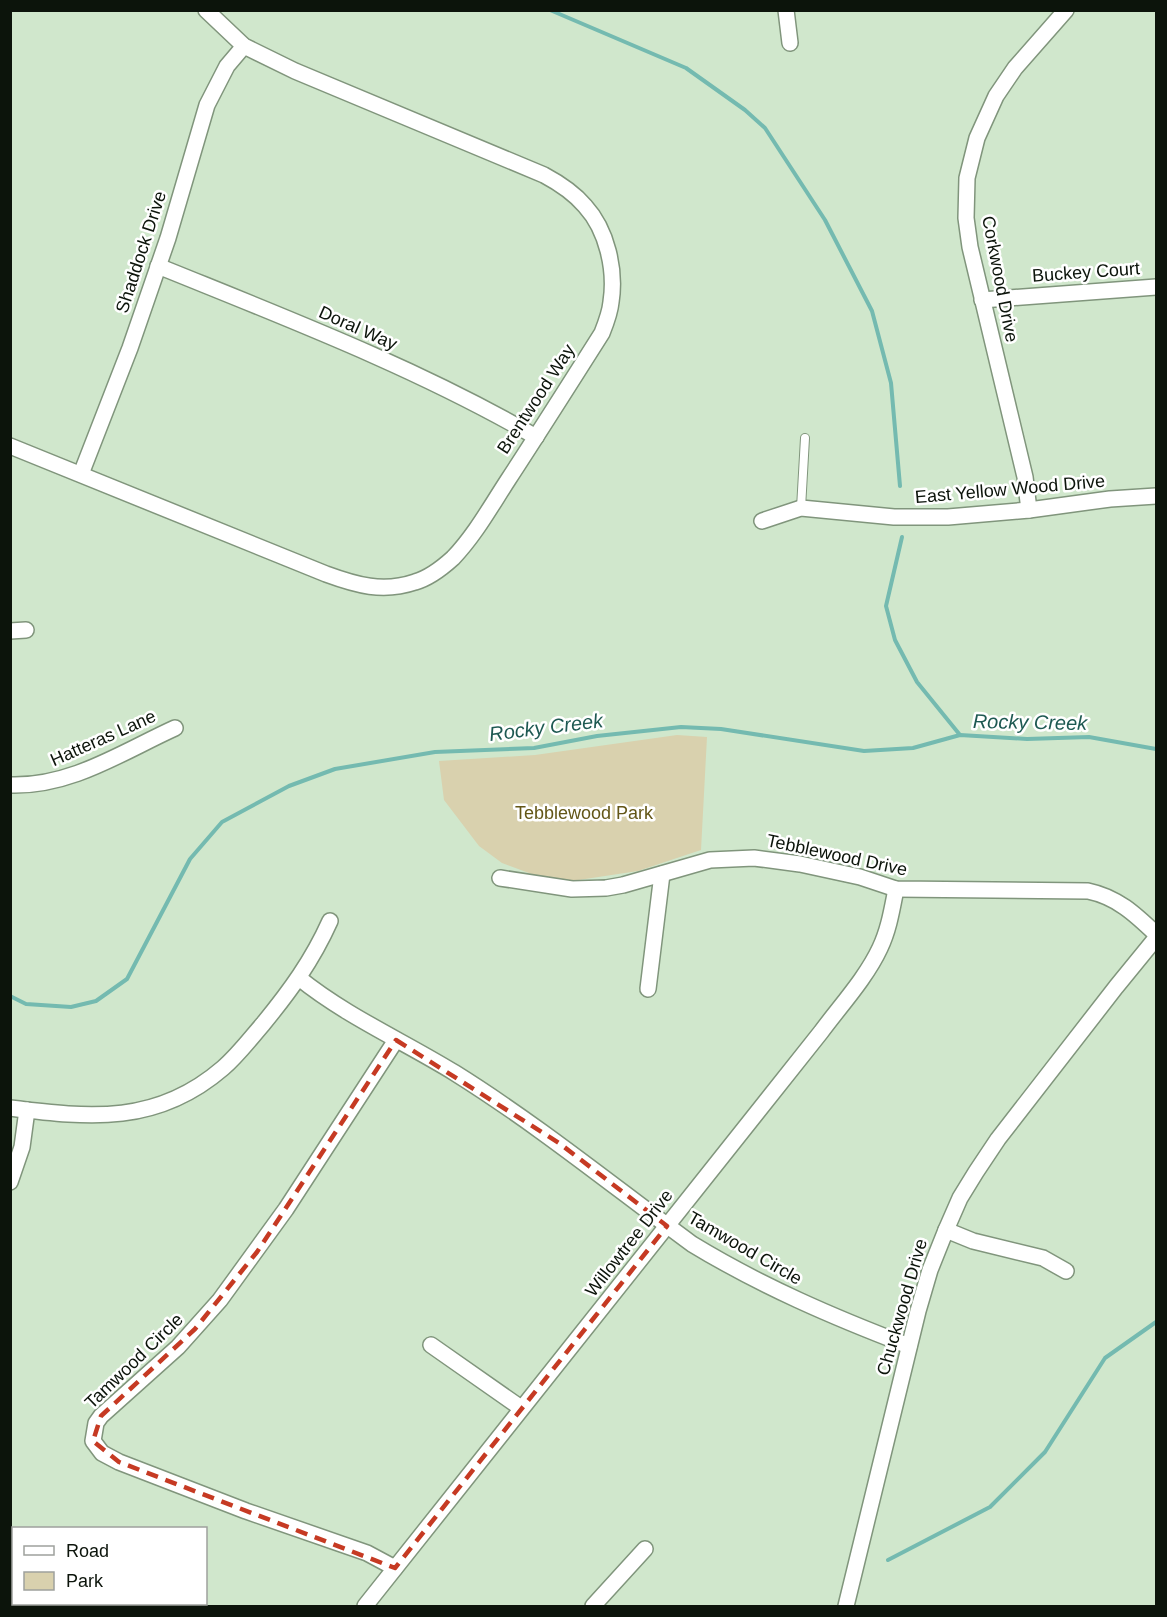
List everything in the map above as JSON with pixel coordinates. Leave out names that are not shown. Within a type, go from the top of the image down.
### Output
[{"type":"street","name":"Brentwood Way","points":[[10,446],[326,574],[359,586],[395,587],[422,579],[438,571],[452,558],[485,515],[602,333],[609,313],[612,292],[606,244],[600,227],[590,211],[574,195],[544,175],[295,71],[244,45],[206,10]]},
{"type":"street","points":[[786,10],[790,43]]},
{"type":"street","name":"Corkwood Drive","points":[[1029,510],[1025,477],[970,247],[967,178],[977,138],[1006,80],[1066,10]]},
{"type":"street","name":"Shaddock Drive","points":[[81,474],[130,348],[158,266],[207,105],[227,66],[244,45]]},
{"type":"street","name":"Doral Way","points":[[158,266],[317,331],[504,418],[536,437]]},
{"type":"street","name":"Buckey Court","points":[[982,300],[1156,287]]},
{"type":"street","name":"East Yellow Wood Drive","points":[[762,520],[801,508],[921,518],[1029,510],[1110,499],[1156,496]]},
{"type":"street","name":"Hatteras Lane","points":[[10,785],[49,783],[78,774],[175,728]]},
{"type":"street","name":"Tebblewood Drive","points":[[500,878],[551,887],[590,889],[623,885],[710,860],[754,858],[800,864],[860,877],[896,889],[1088,891],[1103,894],[1118,901],[1156,936]]},
{"type":"street","points":[[648,989],[663,874]]},
{"type":"street","name":"Willowtree Drive","points":[[365,1606],[821,1032],[869,967],[880,947],[891,920],[896,889]]},
{"type":"street","points":[[10,1108],[104,1116],[137,1112],[197,1087],[224,1067],[246,1044],[299,978],[316,951],[330,921]]},
{"type":"street","name":"Chuckwood Drive","points":[[846,1606],[909,1346],[930,1270],[960,1198],[998,1139],[1156,936]]},
{"type":"street","name":"Tamwood Circle","points":[[299,978],[321,996],[453,1072],[523,1118],[667,1226],[713,1257],[787,1297],[909,1346]]},
{"type":"street","name":"Tamwood Circle","points":[[395,1568],[367,1553],[246,1511],[119,1462],[102,1453],[93,1440],[96,1423],[101,1416],[195,1329],[245,1268],[396,1040]]},
{"type":"street","points":[[10,1182],[22,1147],[27,1110]]},
{"type":"street","points":[[946,1230],[973,1241],[1043,1258],[1066,1271]]},
{"type":"street","points":[[431,1345],[521,1408]]},
{"type":"street","points":[[593,1606],[645,1549]]},
{"type":"lane","points":[[801,508],[805,438]]},
{"type":"highlighted area","points":[[396,1040],[559,1143],[667,1226],[395,1568],[119,1462],[93,1441],[101,1416],[195,1329],[257,1252]]},
{"type":"green space","name":"Tebblewood Park","points":[[677,735],[707,737],[701,850],[638,871],[572,881],[537,876],[502,863],[479,846],[444,800],[439,761],[535,755]]},
{"type":"waterway","points":[[550,10],[686,68],[745,110],[765,128],[825,220],[872,311],[891,383],[900,486]]},
{"type":"waterway","points":[[902,537],[886,606],[895,640],[917,682],[960,735]]},
{"type":"waterway","name":"Rocky Creek","points":[[10,996],[26,1004],[71,1007],[96,1001],[127,979],[190,859],[222,822],[289,786],[335,769],[435,752],[534,748],[597,736],[681,727],[721,729],[864,751],[913,748],[960,735],[1027,739],[1089,737],[1156,749]]},
{"type":"waterway","points":[[888,1560],[990,1507],[1045,1452],[1105,1358],[1156,1322]]}]
